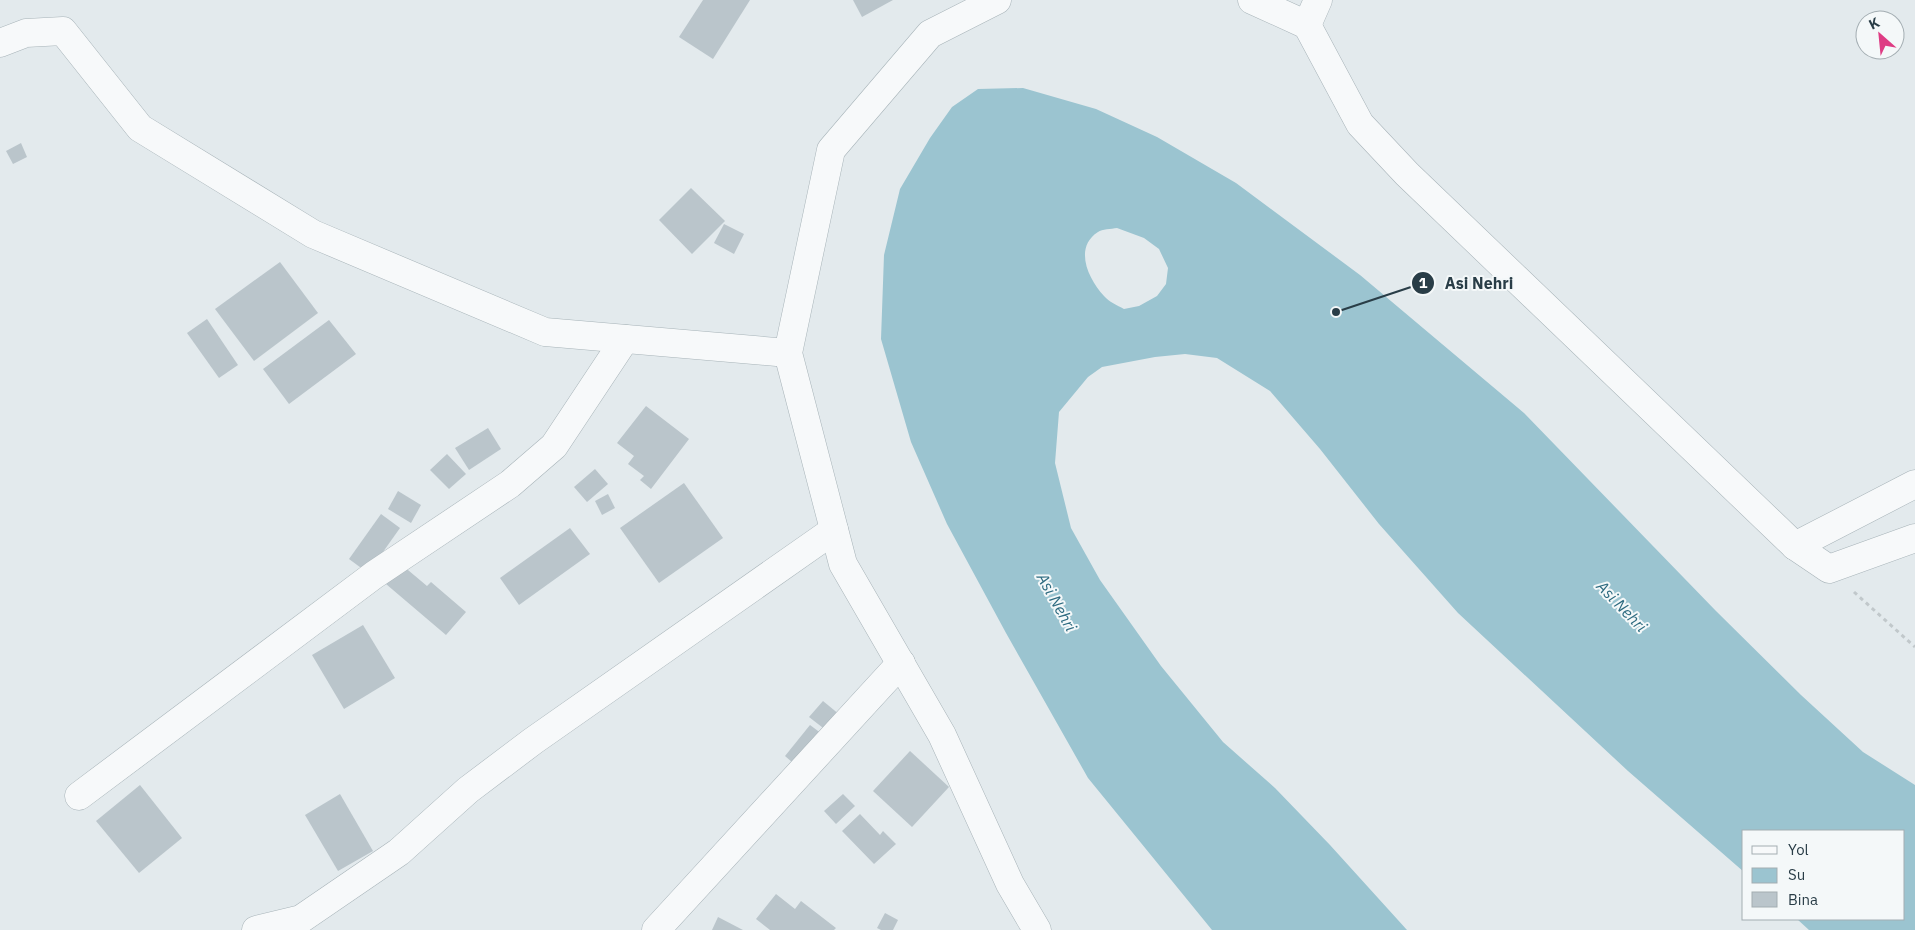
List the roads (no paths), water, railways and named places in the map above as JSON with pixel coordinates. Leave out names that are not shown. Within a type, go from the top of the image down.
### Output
[{"type":"street","points":[[997,0],[930,34],[831,150],[788,353],[843,564],[942,735],[1010,884],[1037,930]]},
{"type":"street","points":[[1252,0],[1307,25],[1360,124],[1407,174],[1795,546],[1830,569],[1915,538]]},
{"type":"street","points":[[1307,25],[1318,0]]},
{"type":"street","points":[[0,43],[26,33],[63,31],[140,128],[313,234],[545,332],[788,353]]},
{"type":"street","points":[[79,796],[374,575],[510,484],[554,446],[625,339]]},
{"type":"street","points":[[1795,546],[1915,484]]},
{"type":"street","points":[[256,930],[301,918],[398,852],[468,790],[533,741],[834,530]]},
{"type":"street","points":[[656,930],[901,663]]},
{"type":"water","points":[[1023,88],[1096,109],[1157,137],[1236,183],[1360,275],[1524,413],[1716,611],[1801,695],[1863,752],[1915,785],[1915,930],[1809,930],[1798,920],[1905,920],[1905,830],[1742,830],[1742,870],[1628,771],[1458,613],[1379,524],[1320,449],[1270,391],[1217,358],[1185,354],[1155,357],[1102,367],[1088,377],[1059,412],[1055,463],[1071,528],[1100,580],[1161,666],[1223,742],[1275,788],[1407,930],[1212,930],[1088,778],[947,524],[911,442],[881,339],[884,255],[900,189],[930,138],[952,107],[978,89]],"holes":[[[1117,228],[1144,238],[1159,249],[1168,268],[1166,284],[1157,296],[1139,306],[1124,309],[1106,298],[1093,282],[1086,264],[1086,246],[1090,239],[1102,230]]]},
{"type":"place","name":"Asi Nehri","points":[[1336,312]]}]
